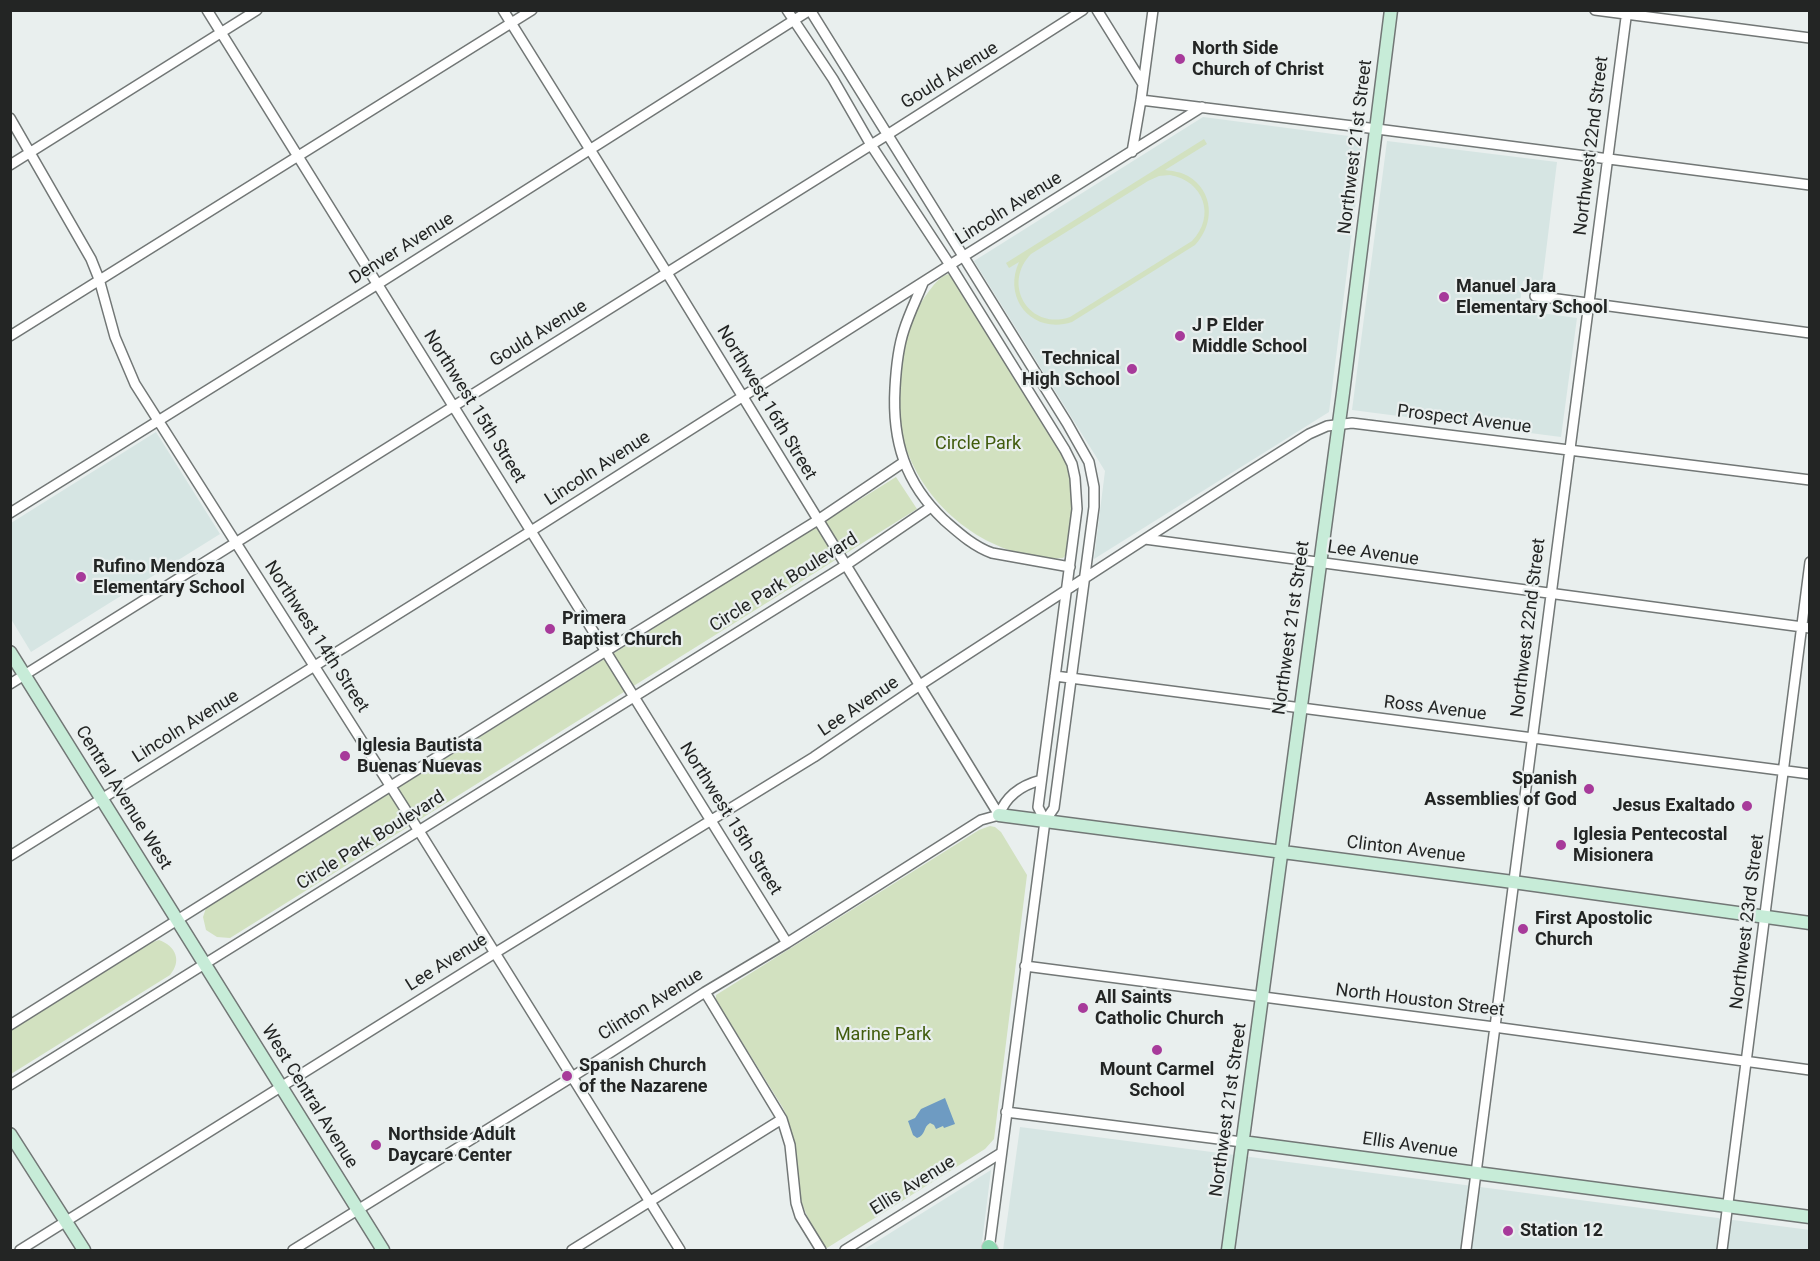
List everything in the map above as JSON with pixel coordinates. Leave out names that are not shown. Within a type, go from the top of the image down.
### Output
[{"type":"street","name":"Northwest 15th Street","points":[[207,10],[787,943]]},
{"type":"street","points":[[10,165],[257,10]]},
{"type":"street","name":"Northwest 16th Street","points":[[503,10],[999,815]]},
{"type":"street","points":[[10,336],[532,10]]},
{"type":"street","points":[[787,10],[833,79],[871,145],[950,265],[1072,464],[1077,491],[1077,509],[1038,807],[1045,821]]},
{"type":"street","name":"Gould Avenue","points":[[10,684],[888,135],[1083,10]]},
{"type":"street","points":[[1097,10],[1143,84]]},
{"type":"street","points":[[1132,152],[1142,100],[1153,10]]},
{"type":"street","name":"Northwest 21st Street","points":[[1228,1251],[1391,10]]},
{"type":"street","points":[[1595,10],[1809,38]]},
{"type":"street","points":[[810,11],[1067,423],[1089,462],[1094,487],[1094,507],[1054,808],[1045,821],[990,1250]]},
{"type":"street","name":"Denver Avenue","points":[[10,513],[810,11]]},
{"type":"street","name":"Northwest 22nd Street","points":[[1466,1251],[1626,13]]},
{"type":"street","points":[[1142,100],[1809,185]]},
{"type":"street","name":"Lincoln Avenue","points":[[10,856],[531,531],[1202,107]]},
{"type":"street","name":"Northwest 14th Street","points":[[10,118],[91,259],[115,337],[135,384],[315,665],[680,1251]]},
{"type":"street","points":[[923,283],[904,329],[896,370],[894,399],[898,446],[912,480],[931,507],[958,533],[982,550],[1070,567]]},
{"type":"street","points":[[1535,296],[1809,333]]},
{"type":"street","name":"Prospect Avenue","points":[[1145,539],[1309,434],[1338,424],[1352,423],[1809,480]]},
{"type":"street","name":"Circle Park Boulevard","points":[[10,1025],[818,520],[904,462]]},
{"type":"street","name":"Circle Park Boulevard","points":[[10,1084],[846,565],[931,507]]},
{"type":"street","name":"Lee Avenue","points":[[20,1251],[495,953],[814,757],[920,685],[1145,539],[1805,627]]},
{"type":"street","name":"Northwest 23rd Street","points":[[1722,1251],[1783,771],[1805,627],[1809,562]]},
{"type":"street","name":"Central Avenue West","points":[[10,652],[205,963]]},
{"type":"street","name":"Ross Avenue","points":[[1055,676],[1809,774]]},
{"type":"street","points":[[999,815],[1008,797],[1031,783],[1041,780]]},
{"type":"street","name":"Clinton Avenue","points":[[293,1251],[981,820],[999,815],[1809,923]]},
{"type":"street","name":"West Central Avenue","points":[[205,963],[383,1251]]},
{"type":"street","name":"North Houston Street","points":[[1025,966],[1809,1070]]},
{"type":"street","points":[[705,992],[782,1119],[790,1145],[796,1203],[800,1216],[821,1251]]},
{"type":"street","name":"Ellis Avenue","points":[[1006,1112],[1809,1217]]},
{"type":"street","points":[[572,1251],[782,1119]]},
{"type":"street","points":[[10,1134],[84,1251]]},
{"type":"street","name":"Ellis Avenue","points":[[845,1251],[1001,1153]]},
{"type":"shaded area","name":"J P Elder Middle School","points":[[1203,117],[1364,138],[1329,412],[1094,559],[1105,471],[974,261]]},
{"type":"shaded area","name":"Manuel Jara Elementary School","points":[[1387,141],[1557,162],[1542,284],[1523,281],[1519,310],[1577,318],[1561,437],[1352,410]]},
{"type":"shaded area","name":"Rufino Mendoza Elementary School","points":[[156,432],[220,534],[31,652],[11,619],[11,523]]},
{"type":"shaded area","points":[[1020,1127],[1810,1230],[1809,1250],[1003,1250]]},
{"type":"shaded area","points":[[991,1170],[981,1250],[863,1250]]},
{"type":"green space","points":[[1204,139],[1207,144],[1165,170],[1188,176],[1197,182],[1207,199],[1209,208],[1206,227],[1202,237],[1195,245],[1072,322],[1058,325],[1045,323],[1024,311],[1015,289],[1015,276],[1019,262],[1009,268],[1006,263]],"holes":[[[1170,175],[1182,179],[1198,192],[1205,211],[1199,231],[1192,241],[1070,317],[1056,320],[1043,317],[1032,311],[1024,302],[1019,279],[1022,266],[1031,254],[1148,181],[1159,176]]]},
{"type":"green space","name":"Circle Park","points":[[950,274],[1063,453],[1071,479],[1073,502],[1068,553],[1063,558],[1036,557],[1009,550],[966,528],[931,494],[917,473],[907,451],[898,403],[901,366],[910,325],[932,287]]},
{"type":"green space","points":[[896,477],[917,509],[230,938],[217,937],[206,930],[203,917],[206,908]]},
{"type":"green space","name":"Marine Park","points":[[990,826],[1001,832],[1027,875],[994,1139],[985,1149],[827,1248],[822,1243],[802,1203],[794,1142],[783,1108],[716,1000],[716,995],[979,830]]},
{"type":"green space","points":[[159,940],[170,946],[175,954],[176,964],[170,975],[11,1074],[11,1030],[144,945]]},
{"type":"water","points":[[945,1098],[955,1124],[936,1129],[930,1123],[920,1137],[913,1135],[908,1121],[915,1118],[921,1109]]},
{"type":"place","name":"North Side Church of Christ","points":[[1180,59]]},
{"type":"place","name":"Manuel Jara Elementary School","points":[[1444,297]]},
{"type":"place","name":"J P Elder Middle School","points":[[1180,336]]},
{"type":"place","name":"Technical High School","points":[[1132,369]]},
{"type":"place","name":"Rufino Mendoza Elementary School","points":[[81,577]]},
{"type":"place","name":"Primera Baptist Church","points":[[550,629]]},
{"type":"place","name":"Iglesia Bautista Buenas Nuevas","points":[[345,756]]},
{"type":"place","name":"Spanish Assemblies of God","points":[[1589,789]]},
{"type":"place","name":"Jesus Exaltado","points":[[1747,806]]},
{"type":"place","name":"Iglesia Pentecostal Misionera","points":[[1561,845]]},
{"type":"place","name":"First Apostolic Church","points":[[1523,929]]},
{"type":"place","name":"All Saints Catholic Church","points":[[1083,1008]]},
{"type":"place","name":"Mount Carmel School","points":[[1157,1050]]},
{"type":"place","name":"Spanish Church of the Nazarene","points":[[567,1076]]},
{"type":"place","name":"Northside Adult Daycare Center","points":[[376,1145]]},
{"type":"place","name":"Station 12","points":[[1508,1231]]}]
